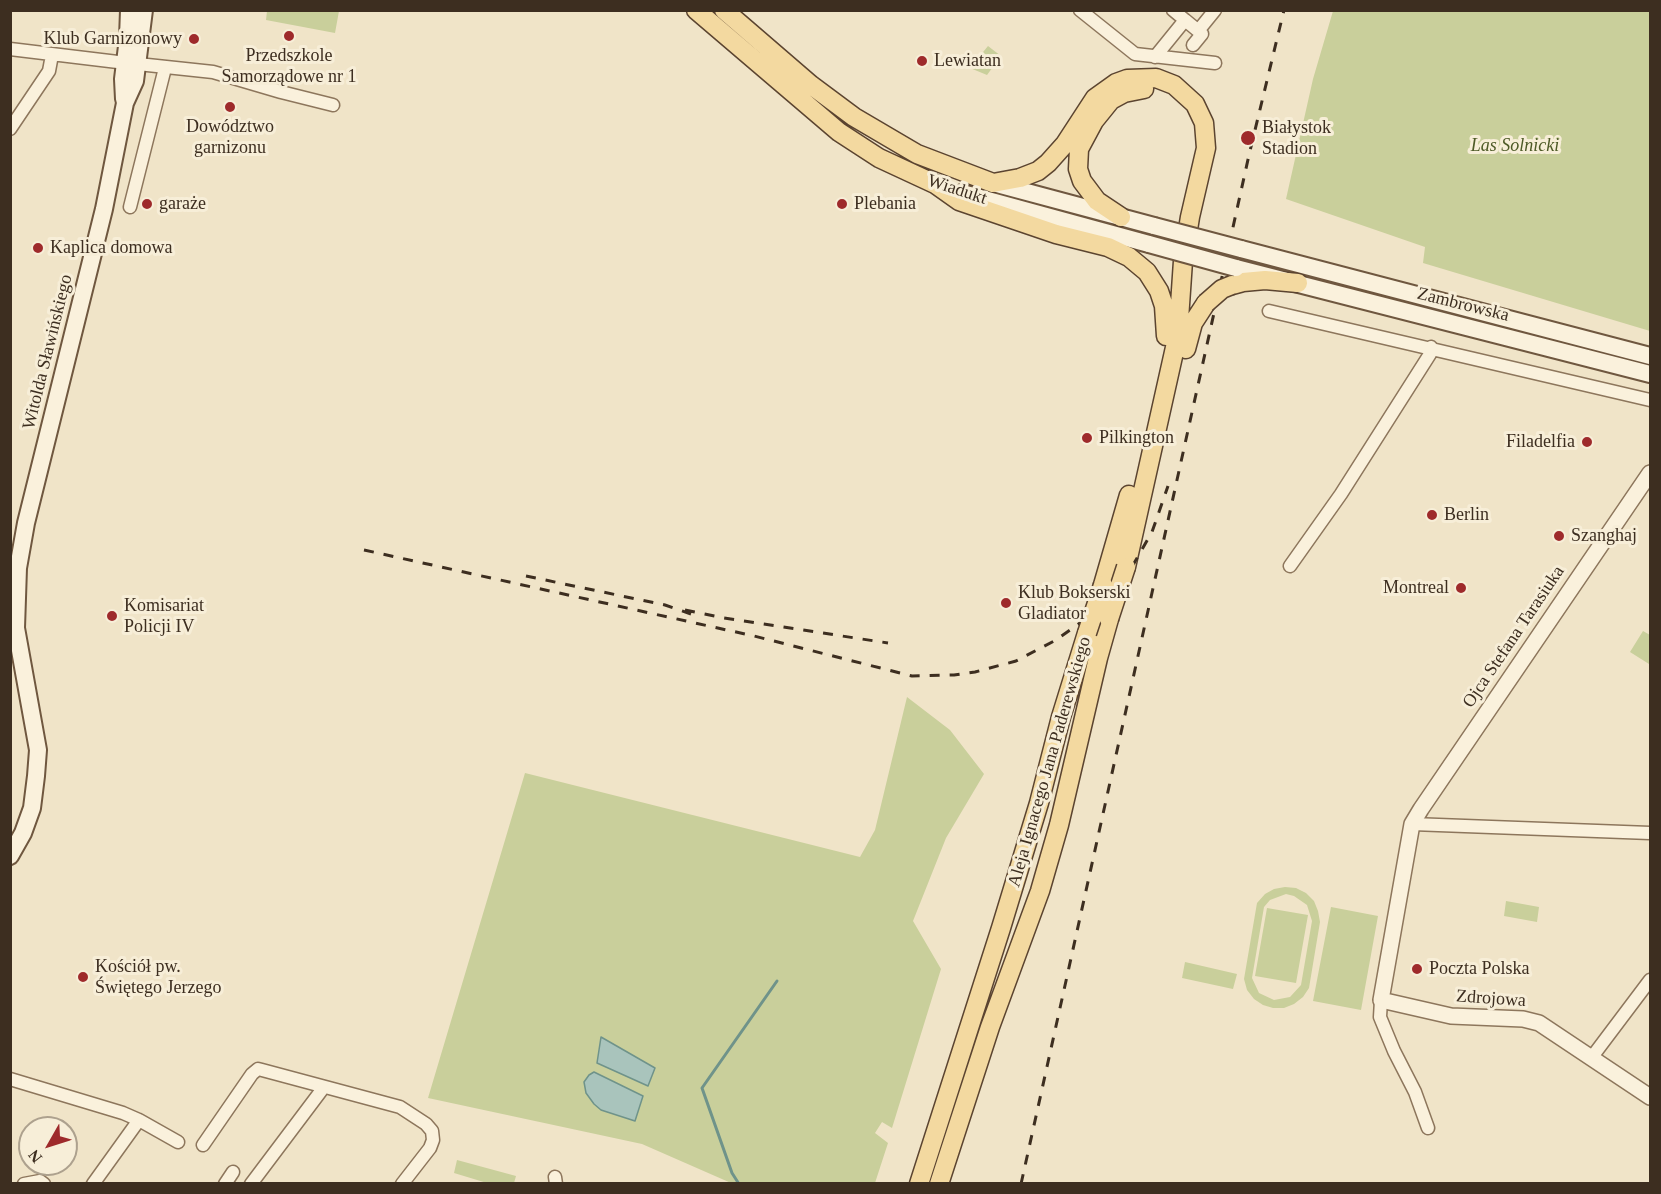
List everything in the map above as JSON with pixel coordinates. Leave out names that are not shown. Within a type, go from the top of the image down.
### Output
[{"type":"main road","name":"Witolda Sławińskiego","points":[[129,10],[132,64]]},
{"type":"main road","name":"Witolda Sławińskiego","points":[[10,856],[23,833],[32,808],[38,750],[16,628],[18,567],[26,524],[104,209],[125,103],[123,92],[144,10]]},
{"type":"main road","name":"Wiadukt","points":[[696,10],[857,145],[897,168],[935,184],[984,200],[1149,244],[1234,276],[1266,274]]},
{"type":"main road","name":"Wiadukt","points":[[724,10],[811,85],[854,117],[916,154],[993,183],[1268,256]]},
{"type":"main road","points":[[993,183],[1020,178],[1038,171],[1065,144],[1095,98],[1105,89],[1127,79],[1156,78],[1174,85],[1195,104],[1204,123],[1206,148],[1190,217],[1183,261],[1178,334],[1126,567]]},
{"type":"main road","points":[[1121,217],[1097,201],[1082,181],[1078,169],[1079,149],[1094,120],[1111,100],[1133,90],[1154,90],[1164,93],[1180,104],[1189,116],[1194,139],[1177,233],[1172,300],[1166,336]]},
{"type":"main road","points":[[935,184],[958,201],[1056,234],[1108,248],[1129,257],[1147,272],[1159,291],[1164,306],[1166,336]]},
{"type":"main road","name":"Zambrowska","points":[[1268,256],[1650,356]]},
{"type":"main road","name":"Zambrowska","points":[[1266,274],[1650,374]]},
{"type":"main road","points":[[1126,567],[1143,524],[1156,478],[1189,336],[1198,312],[1234,276],[1243,282],[1265,280],[1298,283]]},
{"type":"main road","name":"Aleja Ignacego Jana Paderewskiego","points":[[919,1184],[1005,916],[1039,803],[1061,717],[1125,512],[1166,336]]},
{"type":"main road","name":"Aleja Ignacego Jana Paderewskiego","points":[[939,1184],[990,1027],[1040,891],[1059,825],[1098,658],[1126,567]]},
{"type":"street","points":[[1080,10],[1131,52],[1138,55],[1215,63]]},
{"type":"street","points":[[1198,31],[1215,10]]},
{"type":"street","points":[[1155,57],[1181,14],[1202,34],[1193,45]]},
{"type":"street","points":[[10,49],[213,72],[333,105]]},
{"type":"street","points":[[10,129],[49,71],[52,55]]},
{"type":"street","points":[[130,207],[165,68]]},
{"type":"street","points":[[1269,311],[1650,400]]},
{"type":"street","points":[[1290,566],[1341,494],[1430,354],[1431,347]]},
{"type":"street","name":"Ojca Stefana Tarasiuka","points":[[1412,824],[1420,809],[1650,474]]},
{"type":"street","points":[[1428,1128],[1415,1092],[1380,1017],[1412,824],[1650,833]]},
{"type":"street","points":[[1592,1058],[1650,980]]},
{"type":"street","name":"Zdrojowa","points":[[1381,1000],[1451,1016],[1523,1018],[1539,1023],[1650,1097]]},
{"type":"street","points":[[203,1145],[252,1074],[258,1070],[400,1107],[426,1124],[432,1131],[433,1140],[430,1148],[402,1184]]},
{"type":"street","points":[[10,1079],[139,1120],[177,1142]]},
{"type":"street","points":[[251,1184],[324,1087]]},
{"type":"street","points":[[93,1184],[139,1120]]},
{"type":"street","points":[[225,1184],[233,1172]]},
{"type":"street","points":[[24,1184],[40,1181],[44,1184]]},
{"type":"green space","points":[[267,11],[339,11],[335,33],[266,20]]},
{"type":"green space","name":"Las Solnicki","points":[[1333,11],[1650,11],[1650,331],[1423,263],[1425,247],[1286,199],[1313,79]]},
{"type":"green space","points":[[988,46],[1001,56],[987,75],[970,68]]},
{"type":"green space","points":[[1643,631],[1650,635],[1649,664],[1630,652]]},
{"type":"green space","points":[[907,697],[950,730],[984,774],[946,838],[913,921],[941,969],[892,1128],[882,1122],[875,1133],[888,1143],[875,1183],[731,1183],[642,1144],[428,1098],[525,773],[860,857],[875,830]]},
{"type":"green space","points":[[1296,888],[1306,893],[1314,901],[1320,922],[1309,988],[1303,997],[1284,1008],[1263,1005],[1254,999],[1247,990],[1244,979],[1257,903],[1265,894],[1274,889]],"holes":[[[1286,894],[1294,896],[1307,905],[1312,921],[1301,985],[1290,997],[1274,1000],[1259,993],[1252,978],[1264,907],[1270,900]]]},
{"type":"green space","points":[[1506,901],[1539,907],[1537,922],[1504,916]]},
{"type":"green space","points":[[1331,907],[1378,916],[1361,1010],[1313,1001]]},
{"type":"green space","points":[[1267,908],[1308,915],[1296,983],[1255,976]]},
{"type":"green space","points":[[1185,962],[1237,974],[1233,989],[1182,978]]},
{"type":"green space","points":[[457,1160],[516,1176],[514,1183],[487,1183],[454,1173]]},
{"type":"water","points":[[601,1037],[655,1068],[648,1086],[597,1063]]},
{"type":"water","points":[[594,1072],[643,1096],[635,1121],[601,1110],[594,1104],[586,1093],[584,1082]]},
{"type":"waterway","points":[[739,1184],[732,1173],[702,1088],[777,981]]},
{"type":"railway","points":[[1021,1184],[1249,155],[1284,10]]},
{"type":"railway","points":[[364,550],[754,636],[912,676],[954,675],[1016,661],[1056,640],[1087,618],[1133,565],[1152,532],[1168,486]]},
{"type":"railway","points":[[526,576],[665,605],[691,614]]},
{"type":"railway","points":[[685,610],[888,643]]},
{"type":"place","name":"Przedszkole Samorządowe nr 1","points":[[289,36]]},
{"type":"place","name":"Klub Garnizonowy","points":[[194,39]]},
{"type":"place","name":"Lewiatan","points":[[922,61]]},
{"type":"place","name":"Dowództwo garnizonu","points":[[230,107]]},
{"type":"place","name":"Białystok Stadion","points":[[1248,138]]},
{"type":"place","name":"garaże","points":[[147,204]]},
{"type":"place","name":"Plebania","points":[[842,204]]},
{"type":"place","name":"Kaplica domowa","points":[[38,248]]},
{"type":"place","name":"Pilkington","points":[[1087,438]]},
{"type":"place","name":"Filadelfia","points":[[1587,442]]},
{"type":"place","name":"Berlin","points":[[1432,515]]},
{"type":"place","name":"Szanghaj","points":[[1559,536]]},
{"type":"place","name":"Montreal","points":[[1461,588]]},
{"type":"place","name":"Klub Bokserski Gladiator","points":[[1006,603]]},
{"type":"place","name":"Komisariat Policji IV","points":[[112,616]]},
{"type":"place","name":"Poczta Polska","points":[[1417,969]]},
{"type":"place","name":"Kościół pw. Świętego Jerzego","points":[[83,977]]}]
